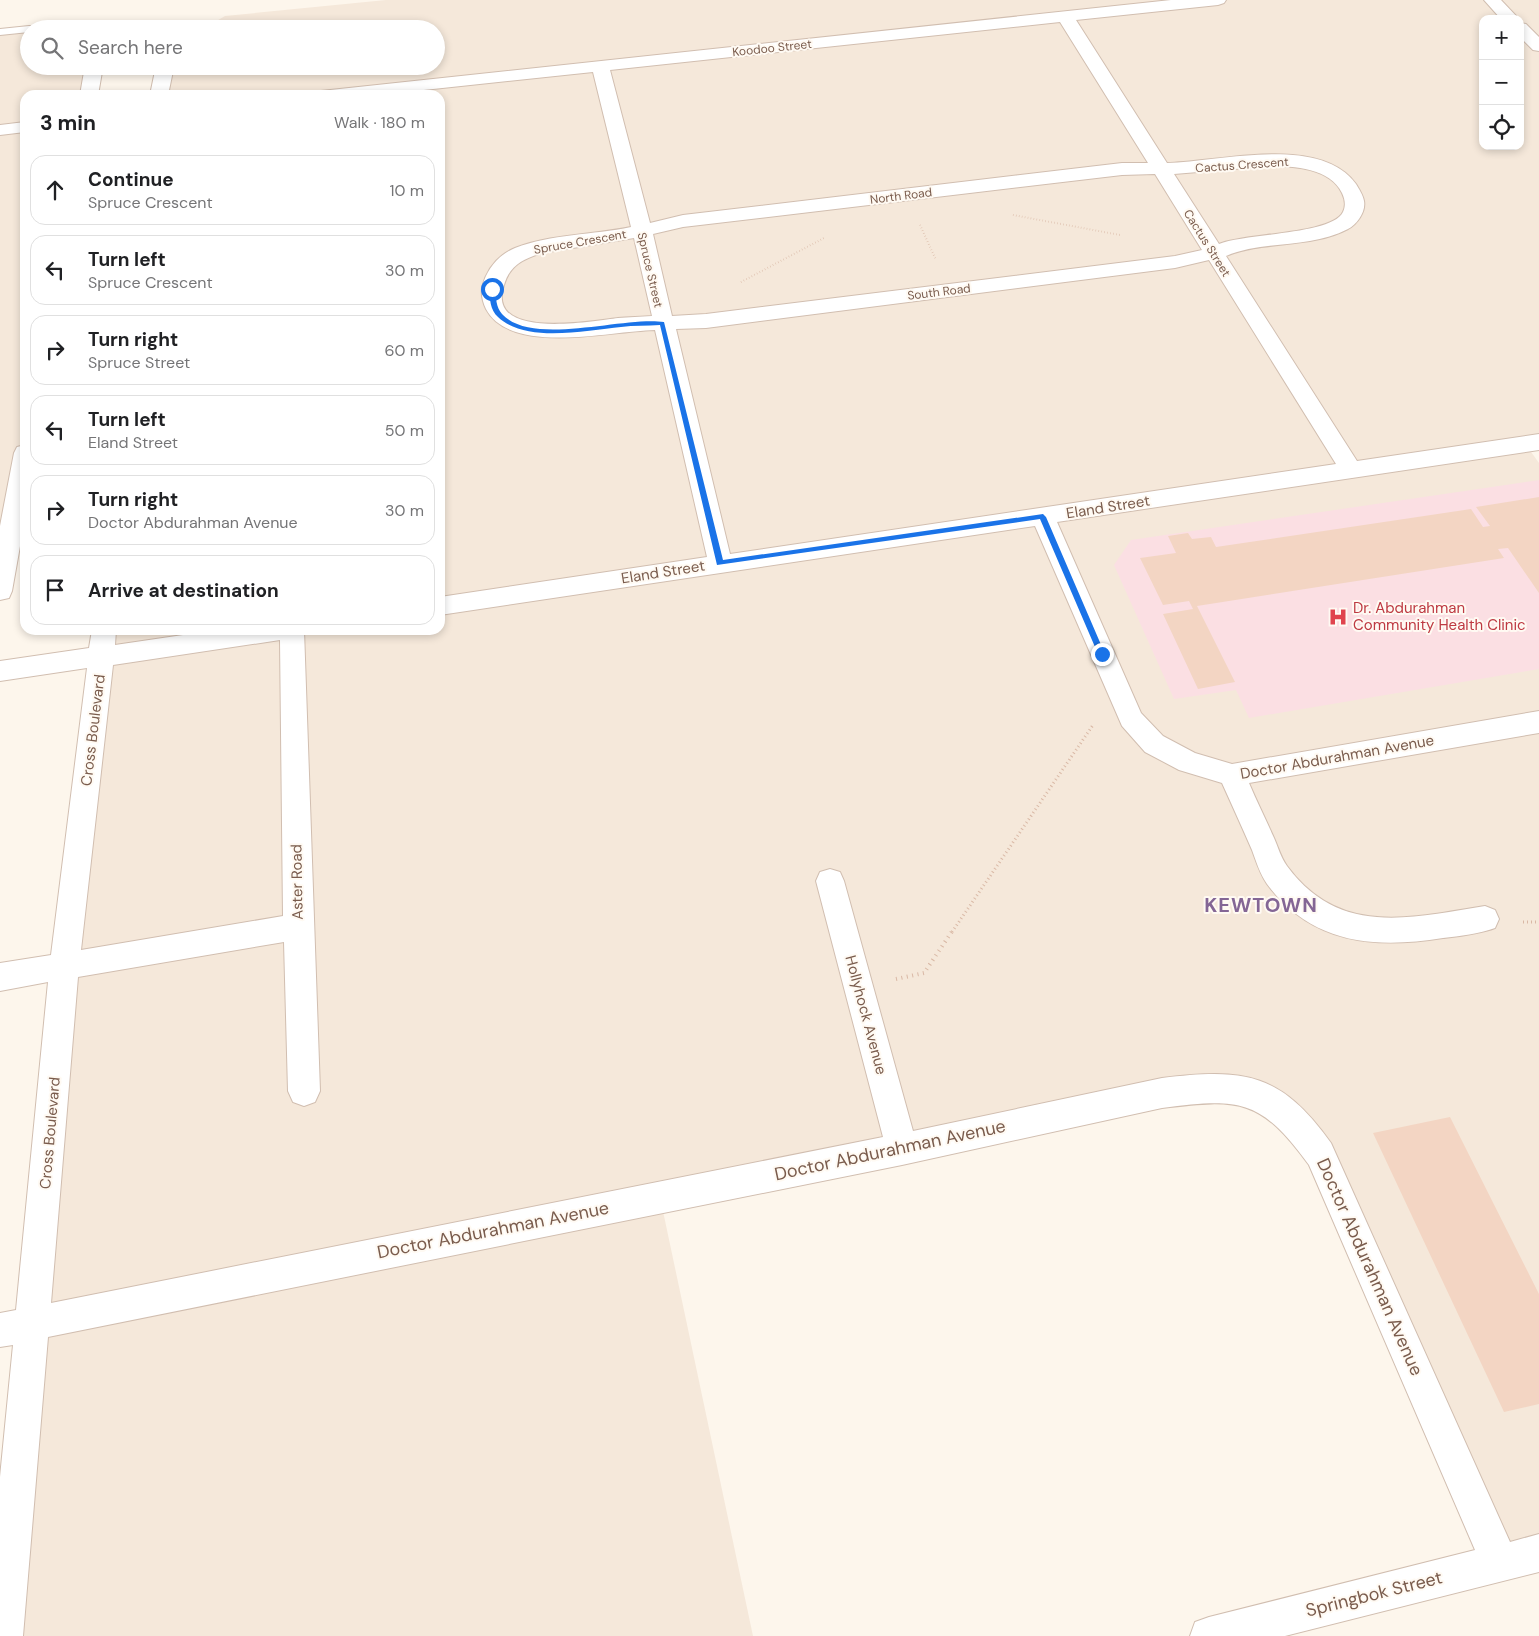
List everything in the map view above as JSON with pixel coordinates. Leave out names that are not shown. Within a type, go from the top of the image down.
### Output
[{"type":"street","name":"Koodoo Street","points":[[374,90],[1218,0]]},
{"type":"street","points":[[1492,0],[1507,15]]},
{"type":"street","name":"Cactus Street","points":[[1065,16],[1350,469]]},
{"type":"street","points":[[1524,32],[1539,46]]},
{"type":"street","name":"Spruce Street","points":[[600,66],[642,230],[662,323],[720,563]]},
{"type":"street","points":[[90,90],[92,75]]},
{"type":"street","points":[[161,90],[163,75]]},
{"type":"street","points":[[0,130],[20,128]]},
{"type":"street","name":"Cactus Crescent","points":[[1160,168],[1194,168],[1270,160],[1309,163],[1337,176],[1347,184],[1354,196],[1355,208],[1353,216],[1334,230],[1239,244],[1214,253]]},
{"type":"street","name":"North Road","points":[[642,230],[683,221],[1122,169],[1160,168]]},
{"type":"street","name":"Spruce Crescent","points":[[642,230],[612,237],[539,247],[521,252],[498,271],[492,289],[493,304],[500,316],[516,325],[535,331],[563,331],[624,324],[662,323]]},
{"type":"street","name":"South Road","points":[[662,323],[706,321],[1175,262],[1214,253]]},
{"type":"street","name":"Eland Street","points":[[445,605],[1539,442]]},
{"type":"street","points":[[0,591],[20,481]]},
{"type":"street","name":"Doctor Abdurahman Avenue","points":[[1043,517],[1131,719],[1154,744],[1188,762],[1232,775],[1539,722]]},
{"type":"street","name":"Cross Boulevard","points":[[4,1636],[64,966],[104,635]]},
{"type":"street","points":[[0,671],[251,635]]},
{"type":"street","name":"Aster Road","points":[[0,977],[298,927],[292,635]]},
{"type":"street","points":[[1232,775],[1276,874],[1298,900],[1320,916],[1352,928],[1402,932],[1484,919]]},
{"type":"street","name":"Hollyhock Avenue","points":[[830,881],[902,1149]]},
{"type":"street","points":[[298,927],[304,1091]]},
{"type":"street","name":"Doctor Abdurahman Avenue","points":[[0,1330],[902,1149],[1162,1093],[1202,1088],[1232,1088],[1262,1097],[1294,1119],[1320,1154],[1500,1563]]},
{"type":"street","name":"Springbok Street","points":[[1209,1636],[1539,1553]]},
{"type":"lane","points":[[0,32],[20,30]]},
{"type":"path","points":[[906,195],[950,290]]},
{"type":"path","points":[[1012,215],[1127,237]]},
{"type":"path","points":[[741,282],[828,236]]},
{"type":"path","points":[[859,986],[924,973],[1094,724],[1131,719]]},
{"type":"shaded area","points":[[386,0],[1539,0],[1539,442],[1526,445],[1539,463],[1539,1553],[1500,1563],[1320,1154],[1231,1088],[660,1197],[753,1636],[4,1636],[104,635],[445,635],[445,90],[160,90],[163,75],[445,75],[445,20],[218,20],[225,16]]},
{"type":"shaded area","points":[[20,30],[20,75],[92,75],[90,90],[20,90],[20,481],[0,591],[0,32]]},
{"type":"shaded area","name":"Dr. Abdurahman Community Health Clinic","points":[[1539,480],[1539,669],[1249,718],[1236,690],[1174,699],[1114,565],[1131,540]]},
{"type":"building","points":[[1539,497],[1539,593],[1508,548],[1498,549],[1504,558],[1197,606],[1235,682],[1198,689],[1163,614],[1193,609],[1189,601],[1163,605],[1140,558],[1176,553],[1168,536],[1188,533],[1192,539],[1211,537],[1216,547],[1471,509],[1483,527],[1490,526],[1476,507]]},
{"type":"building","points":[[1450,1117],[1539,1294],[1539,1404],[1504,1412],[1373,1133]]},
{"type":"place","name":"Dr. Abdurahman Community Health Clinic","points":[[1338,617]]},
{"type":"district","name":"KEWTOWN","points":[[1261,905]]},
{"type":"route","points":[[492,289],[493,304],[500,316],[516,325],[535,331],[563,331],[624,324],[662,323],[720,563],[1043,517],[1102,654]]}]
